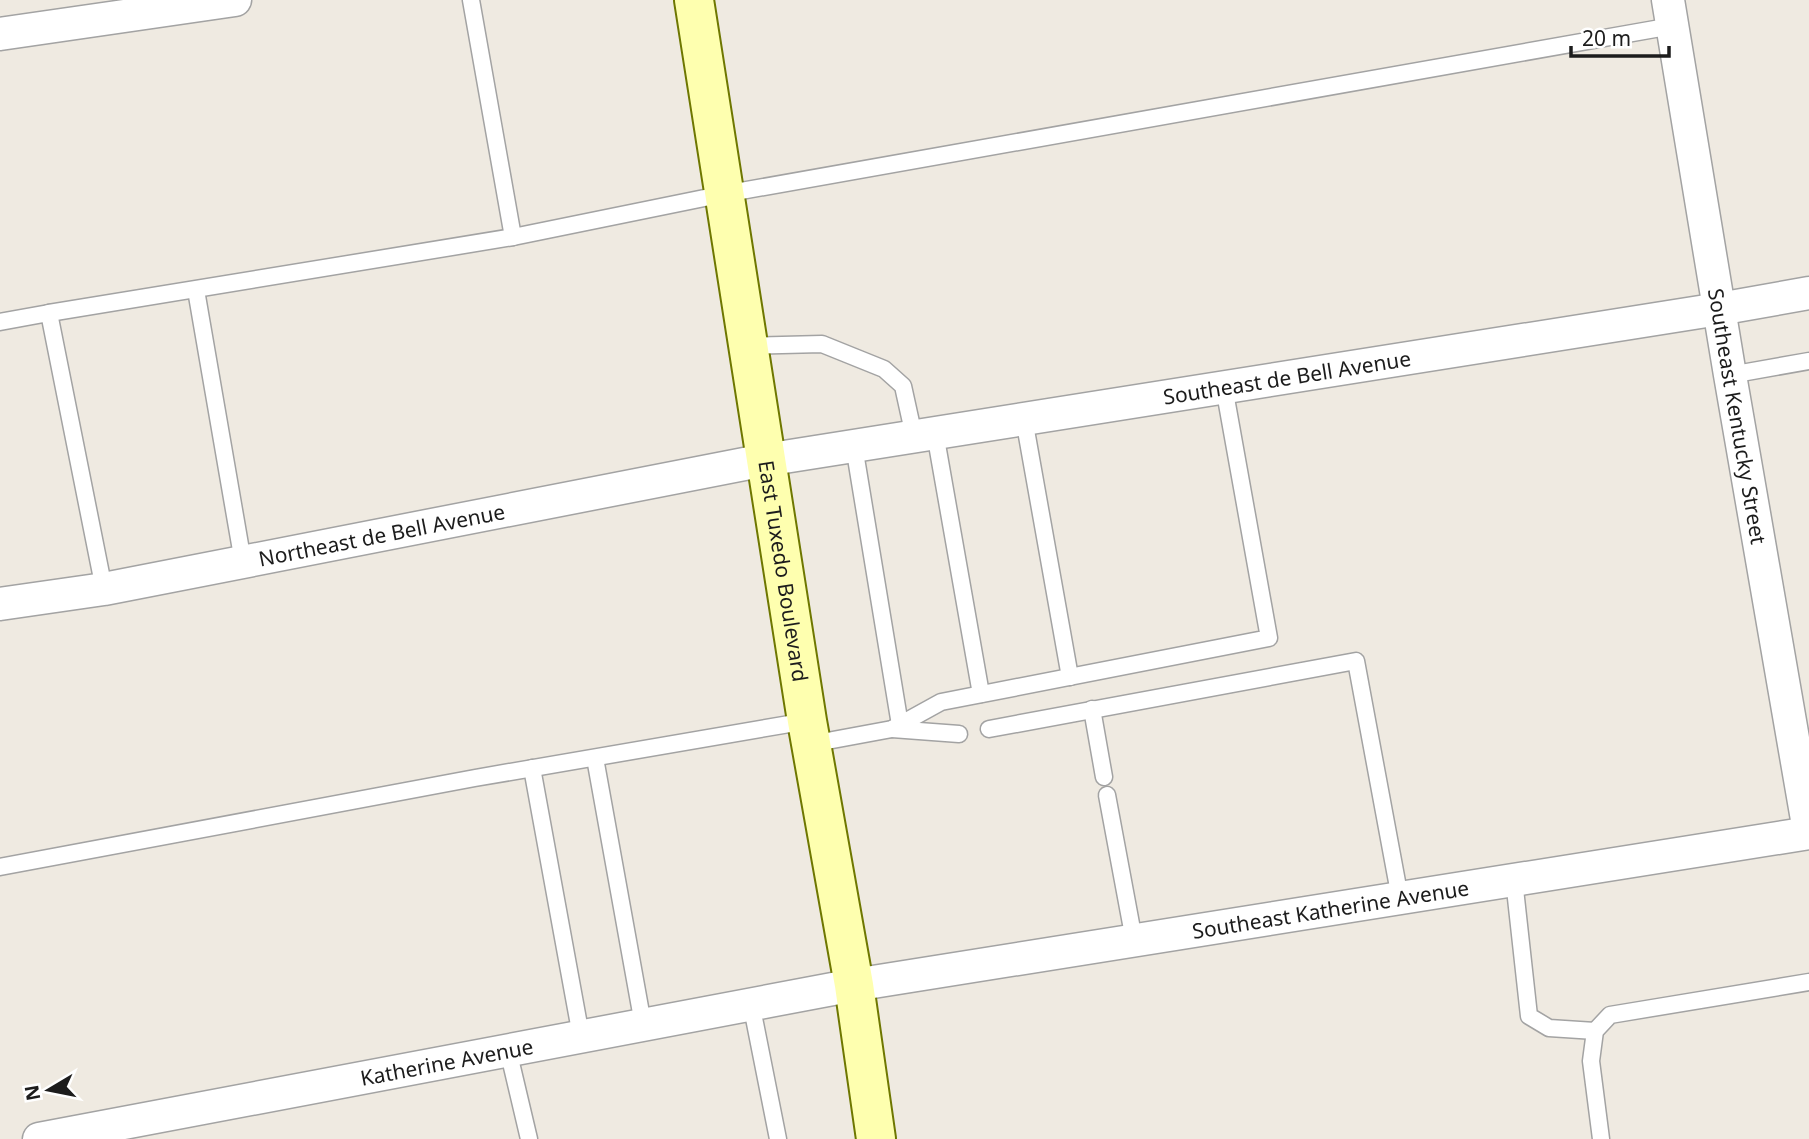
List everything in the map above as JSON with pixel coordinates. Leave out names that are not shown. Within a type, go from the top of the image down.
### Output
[{"type":"main road","name":"East Tuxedo Boulevard","points":[[694,0],[809,733],[854,985],[876,1139]]},
{"type":"street","points":[[0,34],[235,0]]},
{"type":"street","name":"Southeast Kentucky Street","points":[[1670,13],[1809,832]]},
{"type":"street","name":"Southeast de Bell Avenue","points":[[765,460],[1809,293]]},
{"type":"street","name":"Northeast de Bell Avenue","points":[[0,604],[104,589],[765,460]]},
{"type":"street","name":"Southeast Katherine Avenue","points":[[854,985],[1809,832]]},
{"type":"street","name":"Katherine Avenue","points":[[39,1139],[854,985]]},
{"type":"lane","points":[[471,0],[513,236]]},
{"type":"lane","points":[[0,322],[513,236],[1670,13]]},
{"type":"lane","points":[[196,290],[243,562]]},
{"type":"lane","points":[[50,313],[104,589]]},
{"type":"lane","points":[[747,346],[822,344],[884,369],[902,386],[925,434],[981,694]]},
{"type":"lane","points":[[1730,374],[1809,361]]},
{"type":"lane","points":[[896,727],[941,702],[1269,638],[1224,387]]},
{"type":"lane","points":[[1024,419],[1070,677]]},
{"type":"lane","points":[[854,446],[896,727]]},
{"type":"lane","points":[[989,729],[1356,661],[1400,898]]},
{"type":"lane","points":[[1092,709],[1104,777]]},
{"type":"lane","points":[[0,867],[595,758],[809,733],[896,727],[960,734]]},
{"type":"lane","points":[[595,758],[643,1024]]},
{"type":"lane","points":[[532,768],[581,1036]]},
{"type":"lane","points":[[1107,795],[1134,940]]},
{"type":"lane","points":[[1514,880],[1529,1016],[1549,1028],[1595,1031]]},
{"type":"lane","points":[[1601,1139],[1591,1060],[1595,1031],[1610,1015],[1809,982]]},
{"type":"lane","points":[[751,1003],[778,1139]]},
{"type":"lane","points":[[508,1050],[529,1139]]}]
